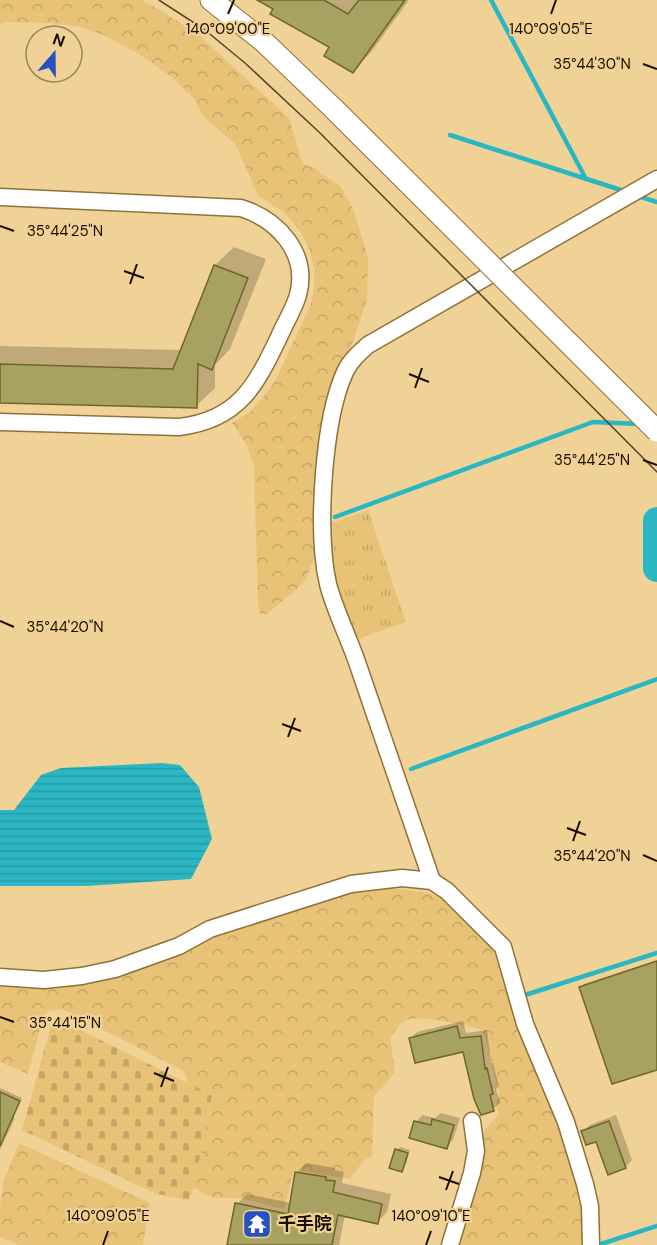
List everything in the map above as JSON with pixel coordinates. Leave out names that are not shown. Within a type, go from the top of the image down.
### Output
[{"type":"street","points":[[211,0],[263,41],[335,110],[657,431]]},
{"type":"street","points":[[432,881],[352,647],[328,585],[324,556],[324,472],[337,394],[345,371],[368,345],[657,179]]},
{"type":"street","points":[[0,197],[241,208],[256,213],[278,228],[298,261],[300,274],[297,297],[256,383],[242,399],[218,415],[200,423],[179,427],[0,422]]},
{"type":"street","points":[[0,977],[44,980],[82,976],[115,969],[179,946],[210,929],[351,884],[402,878],[432,881],[447,891],[503,946],[525,1024],[566,1122],[585,1184],[590,1206],[591,1245]]},
{"type":"street","points":[[450,1245],[472,1173],[476,1151],[472,1121]]},
{"type":"green space","points":[[0,0],[141,0],[157,8],[201,37],[289,118],[303,164],[314,168],[341,187],[354,211],[368,258],[367,300],[350,350],[341,367],[313,561],[306,579],[267,614],[260,614],[258,607],[254,465],[246,444],[232,423],[251,411],[268,391],[277,377],[311,304],[314,269],[310,251],[302,234],[285,213],[258,196],[236,145],[202,115],[195,100],[172,77],[139,54],[84,28],[84,24],[5,22],[0,24]]},
{"type":"green space","points":[[368,510],[406,622],[354,638],[335,582],[329,524]]},
{"type":"green space","points":[[382,887],[428,893],[445,899],[498,950],[582,1187],[586,1245],[456,1245],[481,1134],[499,1114],[496,1106],[499,1092],[483,1030],[430,1019],[409,1019],[403,1022],[390,1037],[395,1072],[374,1097],[372,1156],[364,1160],[350,1179],[294,1170],[284,1209],[241,1199],[218,1198],[194,1187],[212,1095],[187,1083],[186,1075],[182,1070],[62,1009],[48,1011],[43,1019],[28,1074],[0,1062],[0,983],[83,984],[120,977],[154,964],[214,935],[353,892]]},
{"type":"green space","points":[[56,1018],[212,1095],[194,1187],[189,1200],[156,1194],[22,1130],[52,1022]]},
{"type":"green space","points":[[19,1143],[150,1203],[143,1245],[19,1245],[0,1237],[0,1206],[4,1180]]},
{"type":"water","points":[[162,763],[180,765],[199,787],[212,839],[191,879],[86,886],[0,886],[0,810],[14,810],[41,775],[61,768]]},
{"type":"building","points":[[257,0],[324,0],[348,14],[359,0],[405,0],[353,73],[324,56],[329,47],[270,14],[273,9]]},
{"type":"building","points":[[214,265],[248,278],[212,370],[198,364],[197,408],[0,403],[0,364],[173,369]]},
{"type":"building","points":[[657,961],[657,1070],[612,1084],[579,987]]},
{"type":"building","points":[[457,1026],[460,1038],[481,1036],[485,1069],[487,1068],[493,1094],[490,1095],[494,1111],[481,1115],[474,1099],[463,1052],[415,1063],[409,1038]]},
{"type":"building","points":[[0,1092],[20,1101],[0,1146]]},
{"type":"building","points":[[432,1119],[454,1125],[447,1149],[409,1138],[414,1121],[431,1125]]},
{"type":"building","points":[[609,1121],[626,1168],[608,1175],[596,1142],[586,1145],[581,1131]]},
{"type":"building","points":[[395,1149],[408,1153],[402,1172],[389,1168]]},
{"type":"building","points":[[295,1172],[326,1177],[326,1180],[335,1181],[333,1192],[382,1204],[378,1224],[338,1215],[332,1245],[227,1245],[235,1203],[288,1214]]},
{"type":"waterway","points":[[491,0],[586,179]]},
{"type":"waterway","points":[[450,135],[624,191]]},
{"type":"waterway","points":[[638,196],[657,202]]},
{"type":"waterway","points":[[335,517],[593,422],[640,424]]},
{"type":"waterway","points":[[657,521],[657,568]]},
{"type":"waterway","points":[[411,769],[657,679]]},
{"type":"waterway","points":[[525,995],[657,953]]},
{"type":"waterway","points":[[601,1244],[657,1226]]},
{"type":"tram line","points":[[159,0],[205,30],[245,63],[320,133],[657,472]]},
{"type":"place","name":"千手院","points":[[257,1224]]}]
